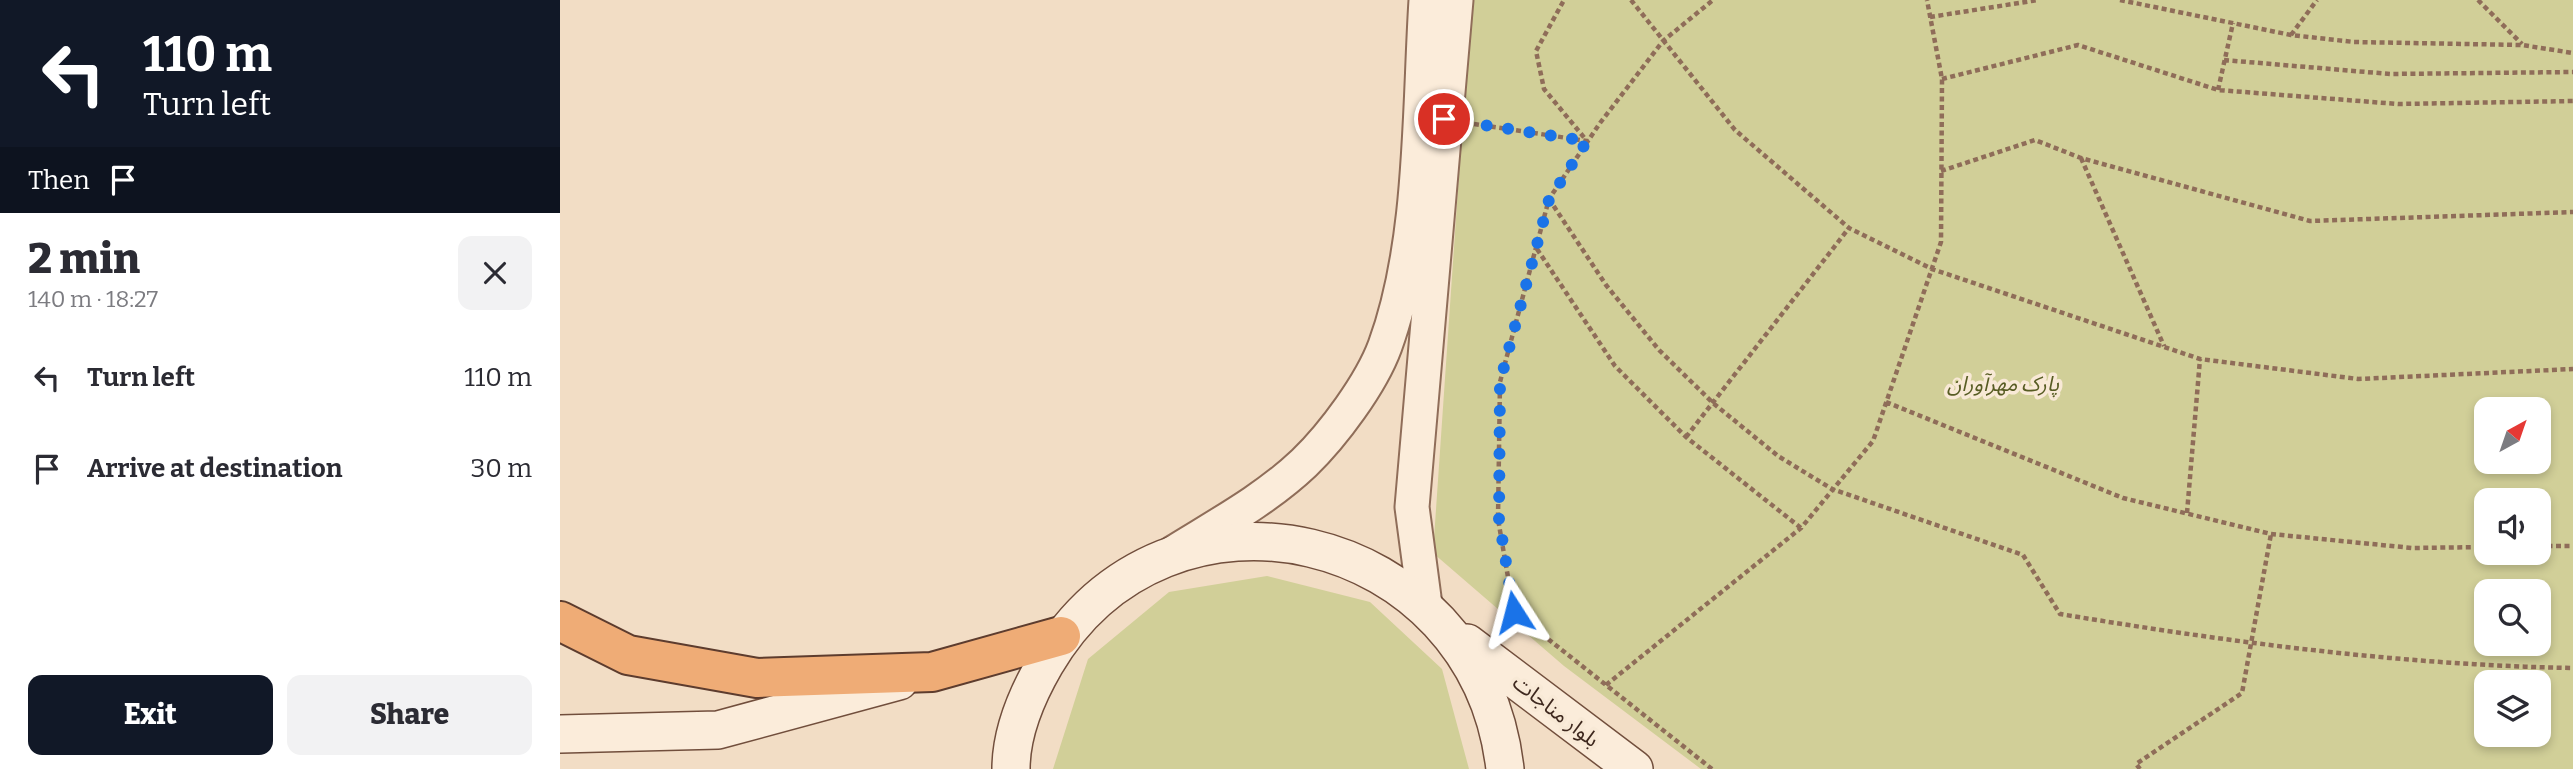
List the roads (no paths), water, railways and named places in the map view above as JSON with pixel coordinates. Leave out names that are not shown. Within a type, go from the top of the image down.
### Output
[{"type":"highway","points":[[560,621],[628,655],[757,678],[932,672],[1061,636]]},
{"type":"main road","name":"بلوار مناجات","points":[[1011,769],[1011,755],[1028,692],[1061,636],[1108,590],[1165,558],[1233,542],[1302,545],[1368,567],[1634,769]]},
{"type":"main road","points":[[1435,616],[1480,676],[1501,732],[1505,769]]},
{"type":"main road","points":[[560,734],[718,730],[932,672]]},
{"type":"street","points":[[1165,558],[1257,501],[1304,463],[1349,410],[1385,348],[1407,271],[1426,0]]},
{"type":"street","points":[[1435,616],[1412,507],[1431,318],[1455,0]]},
{"type":"park label","name":"پارک مهرآوران","points":[[2003,384]]}]
